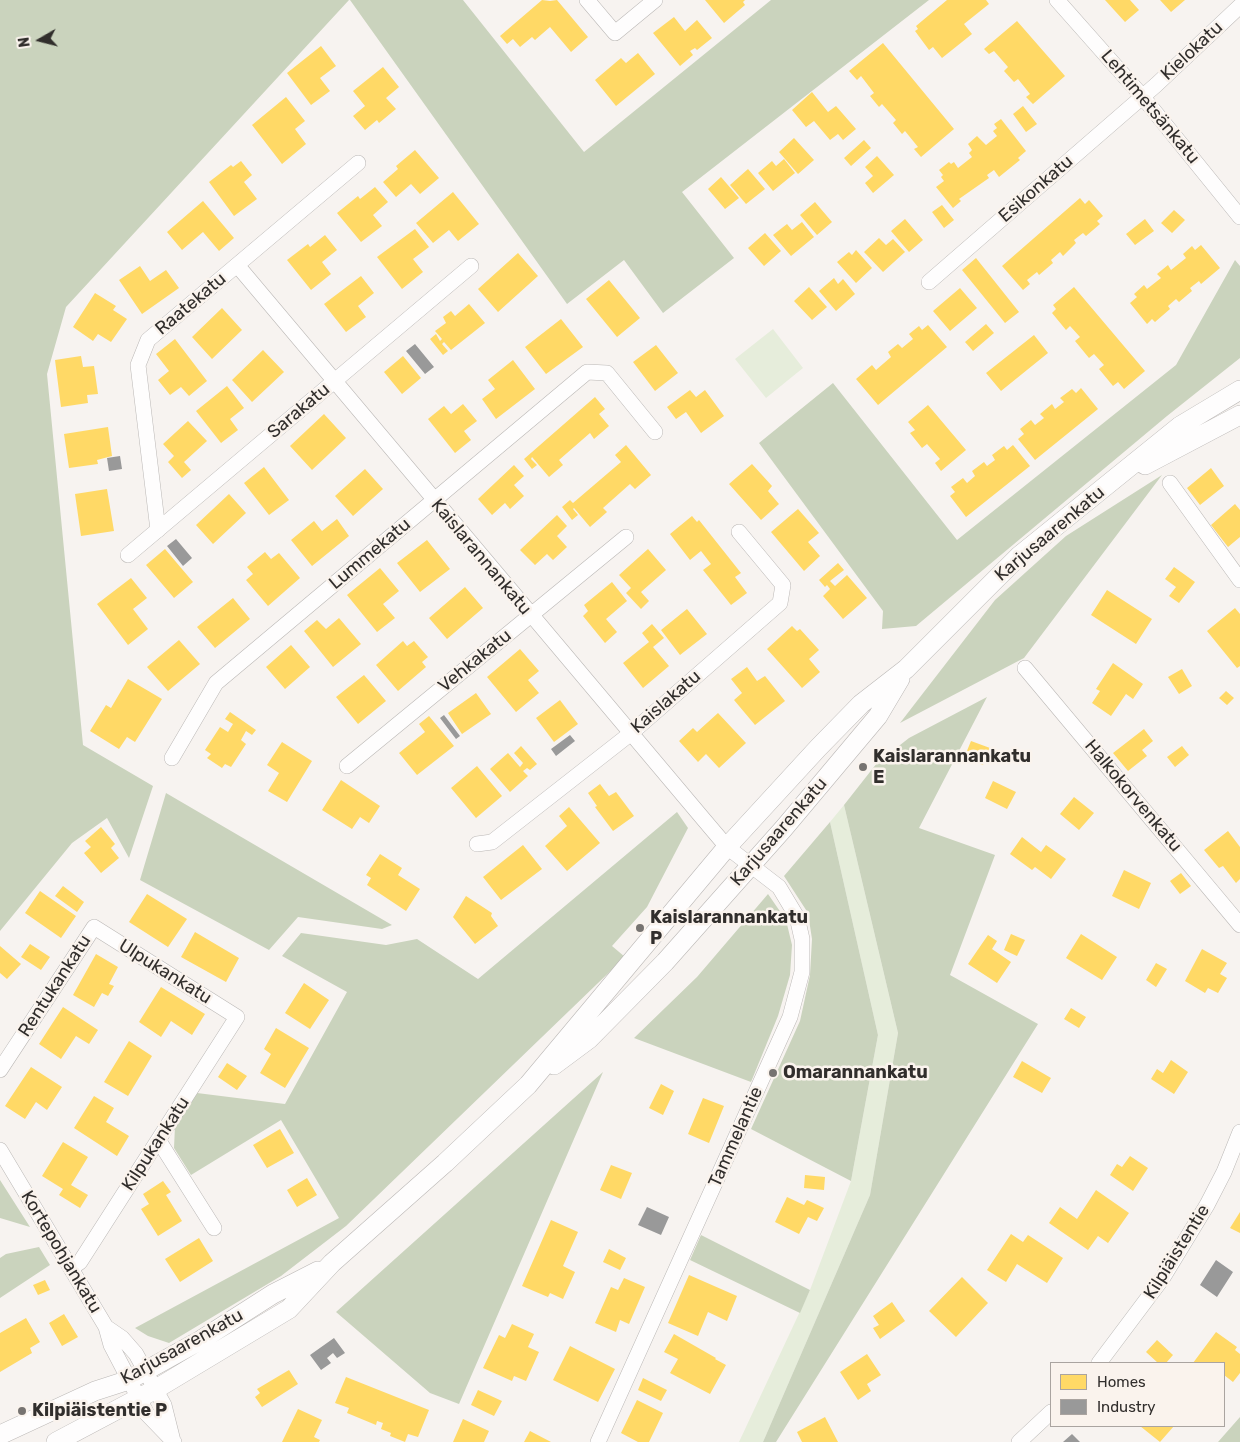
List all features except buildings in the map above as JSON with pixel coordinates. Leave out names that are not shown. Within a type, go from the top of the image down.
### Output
[{"type":"street","points":[[587,0],[615,33],[655,0]]},
{"type":"street","name":"Lehtimetsänkatu","points":[[1057,0],[1142,96],[1240,217]]},
{"type":"street","name":"Kielokatu","points":[[1142,96],[1240,6]]},
{"type":"street","name":"Esikonkatu","points":[[929,282],[1142,96]]},
{"type":"street","name":"Raatekatu","points":[[158,530],[138,365],[148,340],[358,163]]},
{"type":"street","name":"Kaislarannankatu","points":[[237,265],[727,847]]},
{"type":"street","name":"Sarakatu","points":[[128,555],[471,266]]},
{"type":"street","name":"Lummekatu","points":[[172,758],[216,683],[588,372],[607,373],[656,432]]},
{"type":"street","name":"Karjusaarenkatu","points":[[528,1085],[727,847],[861,704],[906,669],[1019,556],[1180,426],[1240,390]]},
{"type":"street","name":"Karjusaarenkatu","points":[[1109,484],[1240,415]]},
{"type":"street","points":[[1170,483],[1240,580]]},
{"type":"street","name":"Kaislakatu","points":[[476,844],[492,842],[630,734],[780,603],[783,585],[739,532]]},
{"type":"street","name":"Vehkakatu","points":[[346,766],[626,537]]},
{"type":"street","name":"Halkokorvenkatu","points":[[1025,668],[1240,925]]},
{"type":"street","name":"Karjusaarenkatu","points":[[56,1442],[139,1399],[289,1308],[332,1263],[445,1163],[528,1085],[589,1039],[665,962],[784,828],[878,716],[906,669]]},
{"type":"street","name":"Tammelantie","points":[[598,1442],[790,1017],[802,972],[802,939],[797,917],[780,887],[727,847]]},
{"type":"street","name":"Ulpukankatu","points":[[94,927],[237,1017]]},
{"type":"street","name":"Rentukankatu","points":[[0,1070],[94,927]]},
{"type":"street","name":"Kilpukankatu","points":[[71,1268],[80,1262],[237,1017]]},
{"type":"street","name":"Kilpiäistentie","points":[[1100,1362],[1162,1279],[1207,1205],[1224,1172],[1240,1132]]},
{"type":"street","points":[[159,1141],[214,1228]]},
{"type":"street","name":"Kortepohjankatu","points":[[0,1150],[106,1327],[122,1338],[136,1354],[137,1375]]},
{"type":"street","name":"Karjusaarenkatu","points":[[0,1436],[96,1391],[137,1375],[201,1340],[273,1294],[332,1263]]},
{"type":"street","points":[[137,1375],[156,1389],[167,1414],[174,1441]]},
{"type":"street","points":[[137,1375],[139,1399],[147,1414],[174,1441]]},
{"type":"street","points":[[1019,1442],[1050,1413]]},
{"type":"green space","points":[[0,0],[349,0],[66,307],[47,374],[83,745],[153,786],[129,858],[107,818],[72,843],[0,931]]},
{"type":"green space","points":[[350,0],[463,0],[584,152],[771,0],[929,0],[682,192],[734,258],[663,313],[624,260],[567,304]]},
{"type":"green space","points":[[1235,260],[1240,266],[1240,358],[1167,416],[916,626],[882,629],[883,611],[759,443],[833,383],[957,540],[1176,365]]},
{"type":"green space","points":[[773,329],[803,368],[766,398],[735,359]]},
{"type":"green space","points":[[1162,475],[1024,658],[900,723],[995,600],[1066,536]]},
{"type":"green space","points":[[987,697],[919,828],[995,855],[950,975],[1038,1024],[776,1442],[763,1442],[870,1195],[898,1033],[844,805],[877,763],[909,738]]},
{"type":"green space","points":[[166,793],[392,925],[382,929],[298,917],[269,950],[140,880]]},
{"type":"green space","points":[[844,805],[898,1033],[870,1195],[763,1442],[739,1442],[810,1290],[851,1181],[878,1035],[830,822]]},
{"type":"green space","points":[[677,812],[688,828],[647,907],[612,946],[625,957],[346,1226],[281,1276],[169,1343],[148,1336],[135,1328],[339,1218],[281,1120],[191,1175],[174,1148],[175,1126],[197,1093],[285,1104],[347,992],[282,956],[301,933],[386,945],[417,939],[478,979]]},
{"type":"green space","points":[[830,822],[878,1035],[851,1181],[751,1129],[800,1021],[810,975],[812,939],[808,913],[784,876]]},
{"type":"green space","points":[[768,894],[786,920],[792,945],[790,975],[778,1016],[751,1082],[634,1038],[697,977]]},
{"type":"green space","points":[[603,1072],[459,1404],[430,1393],[336,1312]]},
{"type":"green space","points":[[0,1180],[30,1227],[0,1218]]},
{"type":"green space","points":[[701,1235],[810,1290],[800,1313],[690,1260]]},
{"type":"green space","points":[[39,1247],[50,1265],[0,1298],[0,1258],[6,1254]]},
{"type":"green space","points":[[1240,1417],[1240,1442],[1218,1442]]},
{"type":"place","name":"Kaislarannankatu E","points":[[863,767]]},
{"type":"place","name":"Kaislarannankatu P","points":[[640,928]]},
{"type":"place","name":"Omarannankatu","points":[[773,1073]]},
{"type":"place","name":"Kilpiäistentie P","points":[[22,1411]]}]
